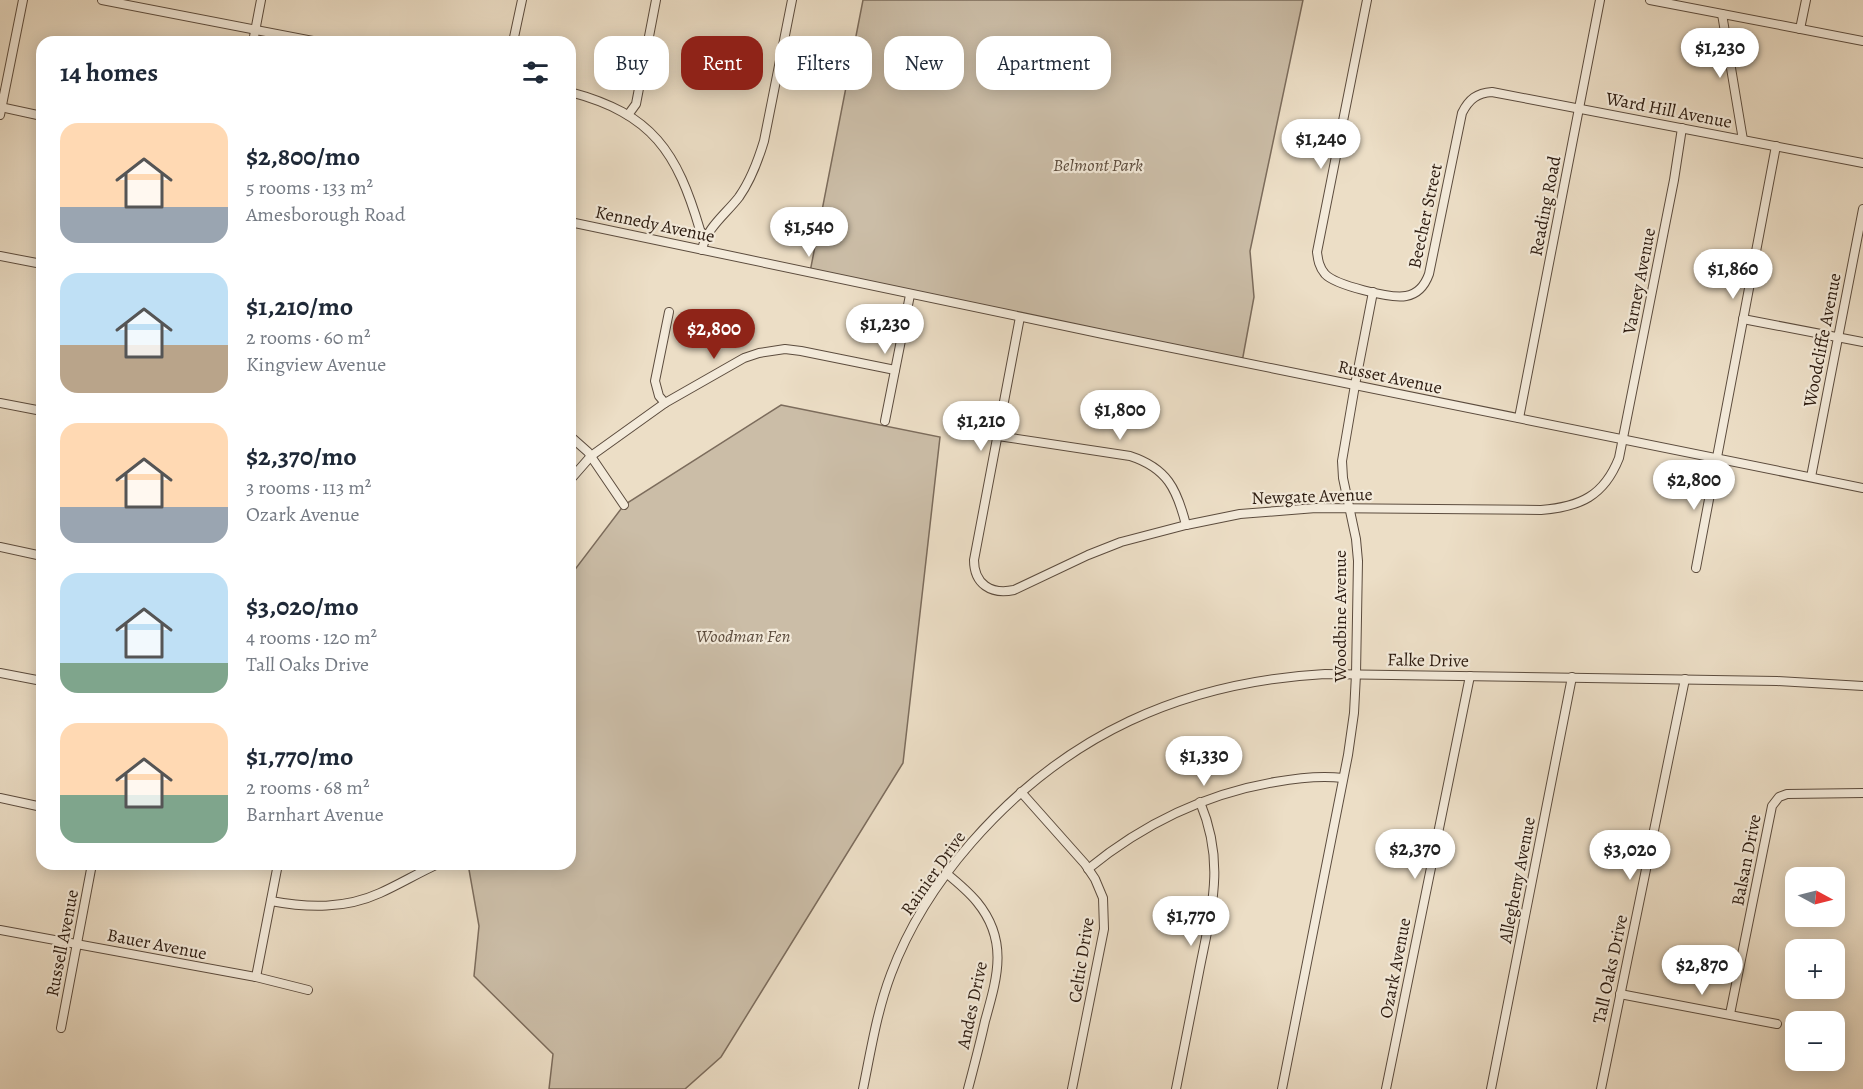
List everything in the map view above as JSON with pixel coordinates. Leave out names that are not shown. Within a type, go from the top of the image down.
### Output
[{"type":"street","points":[[23,0],[0,110],[36,115]]},
{"type":"street","points":[[102,0],[287,36]]},
{"type":"street","points":[[254,36],[261,0]]},
{"type":"street","points":[[514,36],[522,0]]},
{"type":"street","points":[[628,115],[636,104],[656,0]]},
{"type":"street","points":[[702,249],[705,237],[740,195],[759,158],[792,0]]},
{"type":"street","points":[[1367,0],[1317,252],[1320,267],[1332,280],[1373,292]]},
{"type":"street","name":"Reading Road","points":[[1519,418],[1600,0]]},
{"type":"street","points":[[1650,0],[1863,41]]},
{"type":"street","points":[[1705,11],[1707,0]]},
{"type":"street","points":[[1800,29],[1806,0]]},
{"type":"street","points":[[1722,14],[1743,140]]},
{"type":"street","name":"Ward Hill Avenue","points":[[1470,100],[1483,93],[1492,92],[1863,163]]},
{"type":"street","points":[[576,94],[606,104],[628,115],[656,138],[676,164],[700,230],[705,237]]},
{"type":"street","name":"Beecher Street","points":[[1373,292],[1405,297],[1420,289],[1426,282],[1462,113],[1470,100]]},
{"type":"street","name":"Varney Avenue","points":[[1623,439],[1674,180],[1682,128]]},
{"type":"street","points":[[1696,568],[1776,146]]},
{"type":"street","name":"Woodcliffe Avenue","points":[[1811,477],[1863,208]]},
{"type":"street","name":"Kennedy Avenue","points":[[576,223],[910,295]]},
{"type":"street","points":[[0,256],[36,263]]},
{"type":"street","name":"Woodbine Avenue","points":[[1282,1089],[1354,713],[1358,561],[1356,539],[1343,478],[1342,460],[1373,292]]},
{"type":"street","points":[[885,421],[910,295]]},
{"type":"street","name":"Russet Avenue","points":[[910,295],[1863,488]]},
{"type":"street","points":[[665,403],[659,396],[654,381],[669,312]]},
{"type":"street","points":[[1020,317],[998,436],[1130,456],[1142,460],[1160,471],[1175,490],[1186,525]]},
{"type":"street","points":[[1743,319],[1863,342]]},
{"type":"street","points":[[576,473],[591,456],[665,403],[744,358],[772,350],[801,351],[895,370]]},
{"type":"street","points":[[0,403],[36,410]]},
{"type":"street","name":"Newgate Avenue","points":[[998,436],[974,560],[976,575],[980,581],[999,591],[1014,590],[1088,555],[1122,542],[1240,514],[1350,507],[1541,510],[1572,506],[1593,495],[1609,479],[1619,458],[1623,439]]},
{"type":"street","points":[[576,442],[591,456],[624,505]]},
{"type":"street","points":[[0,547],[36,555]]},
{"type":"street","points":[[0,673],[36,680]]},
{"type":"street","name":"Falke Drive","points":[[1021,792],[1046,771],[1100,736],[1144,714],[1214,690],[1277,678],[1356,675],[1572,677],[1777,681],[1863,686]]},
{"type":"street","name":"Ozark Avenue","points":[[1386,1089],[1470,676]]},
{"type":"street","name":"Allegheny Avenue","points":[[1491,1089],[1572,677]]},
{"type":"street","name":"Tall Oaks Drive","points":[[1601,1089],[1684,679]]},
{"type":"street","points":[[1088,869],[1131,837],[1156,822],[1200,802],[1248,787],[1290,779],[1343,778]]},
{"type":"street","name":"Celtic Drive","points":[[1021,792],[1088,869],[1103,898],[1104,929],[1072,1089]]},
{"type":"street","name":"Rainier Drive","points":[[863,1089],[875,1030],[891,974],[915,921],[946,873],[986,826],[1021,792]]},
{"type":"street","name":"Balsan Drive","points":[[1730,1014],[1772,806],[1779,797],[1786,794],[1863,793]]},
{"type":"street","points":[[0,798],[36,806]]},
{"type":"street","points":[[1176,1089],[1215,891],[1214,849],[1207,819],[1200,802]]},
{"type":"street","name":"Russell Avenue","points":[[61,1028],[91,870]]},
{"type":"street","points":[[256,977],[277,870]]},
{"type":"street","points":[[272,901],[307,906],[347,904],[380,893],[424,870]]},
{"type":"street","name":"Andes Drive","points":[[946,873],[977,901],[995,937],[998,952],[997,978],[968,1089]]},
{"type":"street","name":"Bauer Avenue","points":[[0,930],[256,977],[308,990]]},
{"type":"street","points":[[1620,994],[1778,1024]]},
{"type":"green space","name":"Belmont Park","points":[[863,0],[1303,0],[1250,251],[1254,297],[1242,362],[810,272],[845,90],[872,90],[872,36],[856,36]]},
{"type":"green space","name":"Woodman Fen","points":[[781,405],[940,437],[903,763],[721,1057],[685,1089],[549,1089],[553,1054],[474,976],[479,926],[469,870],[576,870],[576,568],[624,505]]}]
